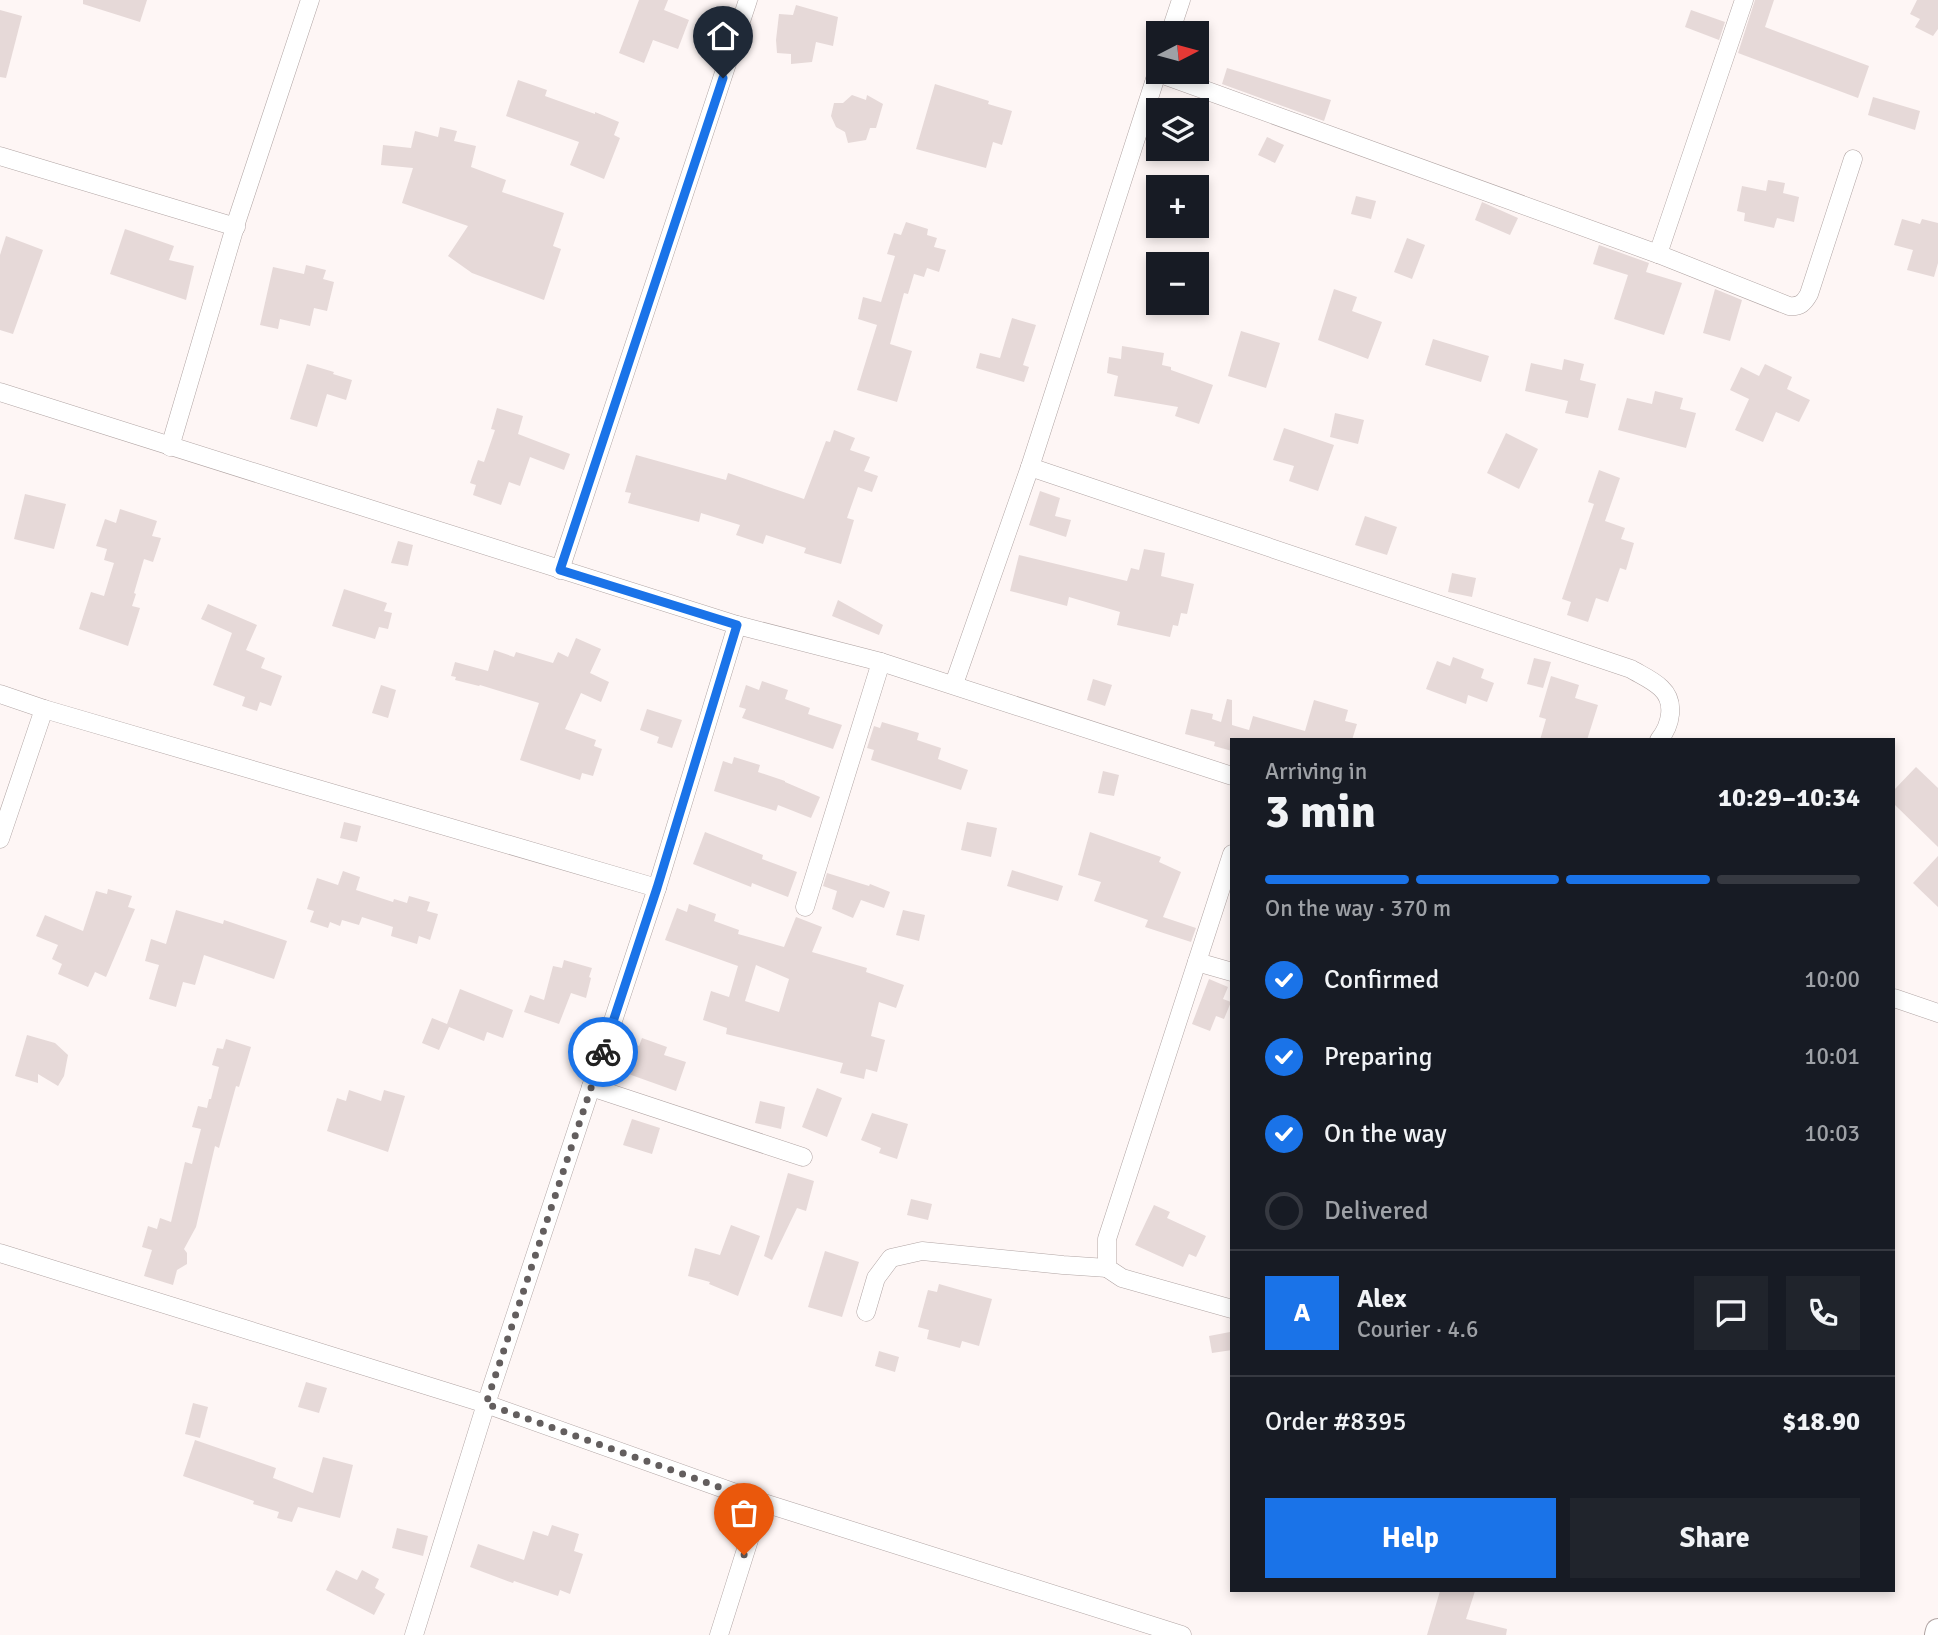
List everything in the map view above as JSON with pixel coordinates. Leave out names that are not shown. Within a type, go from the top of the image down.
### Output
[{"type":"street","points":[[170,447],[236,227],[310,0]]},
{"type":"street","points":[[560,570],[748,0]]},
{"type":"street","points":[[1174,21],[1181,0]]},
{"type":"street","points":[[1658,254],[1744,0]]},
{"type":"street","points":[[954,684],[1030,467],[1154,84]]},
{"type":"street","points":[[1191,84],[1658,254],[1788,306],[1803,303],[1810,294],[1853,159]]},
{"type":"street","points":[[0,156],[236,227]]},
{"type":"street","points":[[0,392],[737,625],[954,684],[1230,775]]},
{"type":"street","points":[[1030,467],[1631,669],[1662,689],[1668,700],[1671,709],[1669,723],[1660,738]]},
{"type":"street","points":[[414,1635],[486,1404],[657,888],[737,625]]},
{"type":"street","points":[[805,907],[881,662]]},
{"type":"street","points":[[0,694],[657,888]]},
{"type":"street","points":[[0,839],[44,709]]},
{"type":"street","points":[[1107,1268],[1107,1239],[1230,860]]},
{"type":"street","points":[[1197,962],[1230,971]]},
{"type":"street","points":[[1895,998],[1938,1013]]},
{"type":"street","points":[[591,1087],[803,1157]]},
{"type":"street","points":[[866,1312],[876,1278],[891,1258],[922,1251],[1107,1268],[1122,1278],[1230,1308]]},
{"type":"street","points":[[0,1253],[486,1404],[761,1502],[1182,1635]]},
{"type":"street","points":[[719,1635],[761,1502]]},
{"type":"building","points":[[83,0],[147,0],[140,22],[83,4]]},
{"type":"building","points":[[639,0],[668,0],[664,10],[689,20],[678,49],[653,40],[644,63],[619,53]]},
{"type":"building","points":[[1755,0],[1774,0],[1765,27],[1869,66],[1858,98],[1738,53]]},
{"type":"building","points":[[1917,0],[1938,0],[1938,29],[1933,36],[1915,27],[1920,19],[1910,14]]},
{"type":"building","points":[[796,5],[838,17],[833,46],[816,42],[812,62],[791,64],[791,54],[777,53],[776,40],[779,14],[793,15]]},
{"type":"building","points":[[0,10],[22,16],[6,78],[0,77]]},
{"type":"building","points":[[1691,10],[1725,22],[1719,40],[1685,27]]},
{"type":"building","points":[[1227,68],[1331,100],[1324,121],[1222,84]]},
{"type":"building","points":[[518,80],[547,90],[545,96],[619,122],[614,135],[620,138],[604,179],[570,165],[579,142],[506,116]]},
{"type":"building","points":[[935,84],[1012,111],[1002,145],[993,142],[986,168],[916,149]]},
{"type":"building","points":[[852,95],[866,100],[867,95],[883,104],[876,128],[870,128],[866,140],[848,143],[845,132],[836,127],[831,116],[834,103],[843,103]]},
{"type":"building","points":[[1873,97],[1920,111],[1915,130],[1868,115]]},
{"type":"building","points":[[440,127],[457,131],[454,141],[476,146],[471,167],[506,180],[502,192],[564,213],[553,246],[561,249],[544,300],[472,273],[448,256],[468,226],[402,203],[413,168],[381,165],[383,145],[411,148],[415,131],[438,137]]},
{"type":"building","points":[[1267,137],[1284,145],[1275,163],[1258,155]]},
{"type":"building","points":[[1768,180],[1785,183],[1783,193],[1799,197],[1794,222],[1777,218],[1774,228],[1744,221],[1745,213],[1737,211],[1742,186],[1766,191]]},
{"type":"building","points":[[1356,196],[1376,201],[1371,219],[1351,214]]},
{"type":"building","points":[[1482,202],[1518,218],[1510,235],[1475,220]]},
{"type":"building","points":[[1902,219],[1920,224],[1922,219],[1938,223],[1938,263],[1934,277],[1907,270],[1913,250],[1894,245]]},
{"type":"building","points":[[906,222],[928,229],[927,235],[937,238],[934,247],[946,250],[939,272],[927,268],[924,277],[914,274],[908,294],[904,293],[890,344],[912,351],[897,402],[857,390],[877,325],[858,319],[863,297],[881,302],[895,256],[887,254],[894,233],[901,235]]},
{"type":"building","points":[[125,229],[174,246],[169,260],[194,266],[186,300],[110,274]]},
{"type":"building","points":[[6,236],[43,250],[13,334],[0,330],[0,255]]},
{"type":"building","points":[[1407,238],[1425,245],[1412,279],[1394,272]]},
{"type":"building","points":[[1599,245],[1649,263],[1646,272],[1682,283],[1664,335],[1614,319],[1628,275],[1593,264]]},
{"type":"building","points":[[306,265],[326,270],[323,279],[334,282],[327,311],[314,308],[310,326],[280,319],[278,329],[260,325],[273,267],[304,274]]},
{"type":"building","points":[[1334,289],[1357,297],[1352,311],[1382,322],[1368,359],[1318,340]]},
{"type":"building","points":[[1715,289],[1742,300],[1730,341],[1703,333]]},
{"type":"building","points":[[1012,318],[1036,325],[1023,365],[1029,367],[1024,382],[976,368],[980,353],[1000,358]]},
{"type":"building","points":[[1241,331],[1280,343],[1266,388],[1228,376]]},
{"type":"building","points":[[1433,339],[1489,356],[1481,382],[1425,365]]},
{"type":"building","points":[[1122,346],[1164,353],[1162,365],[1213,385],[1199,424],[1175,416],[1178,407],[1114,396],[1118,376],[1107,373],[1109,357],[1121,359]]},
{"type":"building","points":[[1564,359],[1584,364],[1580,380],[1596,384],[1588,418],[1565,413],[1568,401],[1525,391],[1531,363],[1562,370]]},
{"type":"building","points":[[307,364],[352,380],[346,400],[327,394],[317,427],[290,419]]},
{"type":"building","points":[[1765,364],[1792,377],[1787,389],[1810,400],[1799,422],[1776,412],[1763,442],[1735,430],[1749,399],[1730,390],[1741,367],[1759,376]]},
{"type":"building","points":[[1655,391],[1683,398],[1680,409],[1696,413],[1686,448],[1618,430],[1627,398],[1652,404]]},
{"type":"building","points":[[497,408],[523,416],[518,434],[570,454],[564,470],[530,457],[520,486],[509,482],[501,505],[473,495],[476,485],[470,483],[478,460],[484,462],[495,430],[491,429]]},
{"type":"building","points":[[1335,413],[1364,420],[1358,444],[1330,437]]},
{"type":"building","points":[[1284,428],[1334,445],[1318,491],[1289,481],[1294,466],[1273,460]]},
{"type":"building","points":[[834,430],[855,438],[850,450],[870,457],[864,471],[878,476],[872,492],[858,487],[847,518],[854,520],[841,564],[804,553],[806,548],[766,535],[763,544],[736,535],[740,525],[701,513],[699,522],[628,503],[631,493],[625,492],[636,455],[726,480],[728,473],[804,499],[826,441],[830,442]]},
{"type":"building","points":[[1506,433],[1538,449],[1519,489],[1487,473]]},
{"type":"building","points":[[1599,470],[1620,478],[1605,521],[1625,528],[1621,539],[1634,543],[1626,570],[1620,568],[1608,602],[1596,598],[1588,622],[1567,615],[1571,602],[1562,599],[1594,504],[1588,502]]},
{"type":"building","points":[[1040,491],[1060,498],[1055,516],[1071,520],[1066,537],[1029,525]]},
{"type":"building","points":[[25,494],[66,504],[54,549],[14,539]]},
{"type":"building","points":[[120,509],[157,521],[152,536],[161,538],[153,562],[144,559],[132,606],[140,608],[128,646],[79,629],[91,592],[104,596],[114,563],[104,560],[107,549],[96,546],[105,519],[116,523]]},
{"type":"building","points":[[1365,516],[1397,527],[1387,555],[1355,545]]},
{"type":"building","points":[[398,541],[413,545],[408,566],[391,563]]},
{"type":"building","points":[[1144,549],[1165,553],[1161,576],[1194,584],[1187,614],[1181,613],[1178,626],[1173,625],[1170,637],[1117,625],[1120,612],[1069,597],[1067,606],[1010,591],[1019,555],[1127,581],[1131,568],[1139,570]]},
{"type":"building","points":[[1452,573],[1476,578],[1472,597],[1448,592]]},
{"type":"building","points":[[344,589],[387,603],[384,611],[392,613],[388,629],[379,627],[375,639],[332,626]]},
{"type":"building","points":[[838,600],[883,625],[879,635],[832,616]]},
{"type":"building","points":[[208,604],[257,625],[246,650],[265,658],[261,668],[282,676],[271,706],[260,702],[257,711],[242,706],[245,697],[213,685],[232,633],[201,619]]},
{"type":"building","points":[[576,638],[601,649],[590,673],[609,682],[601,702],[581,693],[565,729],[596,740],[594,746],[602,749],[593,776],[582,773],[580,780],[520,760],[539,703],[455,680],[456,677],[451,676],[455,662],[488,671],[494,650],[514,657],[516,652],[553,663],[558,652],[568,657]]},
{"type":"building","points":[[1453,657],[1484,669],[1481,678],[1494,683],[1487,702],[1468,695],[1466,704],[1426,689],[1437,661],[1450,666]]},
{"type":"building","points":[[1534,658],[1551,662],[1543,688],[1527,684]]},
{"type":"building","points":[[1551,676],[1579,685],[1575,698],[1598,705],[1588,738],[1541,738],[1546,719],[1539,717]]},
{"type":"building","points":[[1093,679],[1112,685],[1105,706],[1087,700]]},
{"type":"building","points":[[762,681],[788,690],[785,699],[810,708],[808,714],[842,725],[833,749],[742,718],[746,709],[739,707],[746,685],[759,690]]},
{"type":"building","points":[[381,685],[396,690],[388,718],[372,713]]},
{"type":"building","points":[[1227,699],[1232,700],[1232,725],[1249,730],[1253,716],[1305,731],[1314,700],[1348,710],[1345,721],[1357,724],[1353,738],[1230,738],[1230,750],[1214,746],[1215,742],[1185,734],[1191,709],[1213,714],[1212,719],[1221,722]]},
{"type":"building","points":[[647,709],[682,720],[672,748],[657,743],[659,737],[640,730]]},
{"type":"building","points":[[882,722],[919,733],[917,740],[941,748],[938,759],[968,770],[961,790],[871,760],[874,750],[867,748],[874,726],[880,728]]},
{"type":"building","points":[[734,757],[760,765],[758,772],[820,797],[811,818],[778,805],[776,811],[714,791],[723,761],[732,764]]},
{"type":"building","points":[[1916,767],[1938,788],[1938,847],[1895,805],[1895,789]]},
{"type":"building","points":[[1103,771],[1119,775],[1114,796],[1098,793]]},
{"type":"building","points":[[344,822],[361,826],[357,842],[340,838]]},
{"type":"building","points":[[967,822],[997,828],[991,857],[961,850]]},
{"type":"building","points":[[705,832],[797,872],[788,897],[752,883],[751,887],[693,864]]},
{"type":"building","points":[[1090,832],[1161,857],[1159,862],[1181,872],[1163,917],[1196,928],[1191,942],[1145,927],[1148,920],[1094,901],[1101,882],[1078,875]]},
{"type":"building","points":[[1938,856],[1938,907],[1913,883]]},
{"type":"building","points":[[1012,870],[1063,886],[1058,901],[1007,886]]},
{"type":"building","points":[[343,871],[360,877],[356,890],[393,902],[394,899],[407,903],[409,896],[430,902],[427,911],[438,914],[430,940],[419,936],[417,944],[391,936],[393,927],[362,917],[359,925],[342,920],[340,926],[330,922],[328,928],[310,922],[314,911],[307,909],[317,878],[338,885]]},
{"type":"building","points":[[827,873],[890,892],[884,908],[861,900],[853,918],[832,909],[837,891],[823,886]]},
{"type":"building","points":[[108,889],[132,896],[128,907],[135,909],[106,977],[95,972],[88,987],[58,974],[62,964],[52,959],[58,945],[36,936],[45,915],[83,931],[96,891],[107,894]]},
{"type":"building","points":[[689,904],[716,914],[714,921],[739,930],[738,934],[784,947],[796,917],[822,927],[812,952],[867,968],[866,972],[904,985],[896,1008],[879,1002],[871,1036],[885,1040],[877,1072],[866,1069],[864,1079],[840,1073],[843,1063],[726,1034],[727,1028],[703,1020],[711,991],[729,997],[738,966],[665,940],[677,908],[687,912]],"holes":[[[756,965],[789,979],[779,1012],[745,1001]]]},
{"type":"building","points":[[176,910],[223,924],[224,920],[287,941],[274,979],[204,955],[195,985],[183,982],[176,1007],[149,999],[159,965],[145,961],[151,939],[166,944]]},
{"type":"building","points":[[903,910],[925,915],[919,941],[896,935]]},
{"type":"building","points":[[564,960],[592,968],[586,998],[571,993],[559,1024],[524,1012],[530,995],[544,1000],[553,966],[562,968]]},
{"type":"building","points":[[1209,979],[1228,987],[1223,999],[1230,1002],[1230,1004],[1224,1019],[1216,1016],[1210,1031],[1192,1024]]},
{"type":"building","points":[[460,989],[513,1010],[503,1038],[487,1032],[484,1041],[449,1027],[439,1050],[422,1043],[432,1018],[447,1024]]},
{"type":"building","points":[[27,1035],[55,1043],[68,1055],[64,1076],[58,1086],[38,1074],[38,1083],[15,1076]]},
{"type":"building","points":[[642,1038],[667,1047],[664,1055],[686,1062],[676,1091],[620,1071],[630,1043],[639,1046]]},
{"type":"building","points":[[226,1039],[251,1047],[239,1087],[236,1086],[219,1148],[215,1146],[196,1227],[184,1249],[187,1253],[187,1264],[177,1270],[173,1285],[144,1276],[152,1250],[142,1247],[148,1226],[157,1229],[160,1218],[171,1222],[185,1162],[192,1164],[201,1129],[192,1127],[198,1106],[207,1108],[211,1099],[219,1067],[212,1065],[217,1048],[223,1049]]},
{"type":"building","points":[[817,1088],[842,1098],[827,1137],[802,1127]]},
{"type":"building","points":[[349,1090],[381,1101],[384,1090],[405,1096],[388,1152],[327,1131],[337,1098],[346,1101]]},
{"type":"building","points":[[760,1101],[785,1107],[781,1129],[755,1123]]},
{"type":"building","points":[[872,1113],[908,1124],[897,1159],[879,1153],[881,1148],[861,1140]]},
{"type":"building","points":[[632,1119],[660,1128],[652,1154],[623,1145]]},
{"type":"building","points":[[788,1173],[814,1181],[806,1211],[797,1208],[772,1260],[764,1256]]},
{"type":"building","points":[[911,1199],[932,1204],[928,1220],[907,1215]]},
{"type":"building","points":[[1154,1205],[1170,1212],[1167,1218],[1206,1236],[1196,1257],[1189,1254],[1183,1267],[1135,1245]]},
{"type":"building","points":[[731,1225],[760,1236],[738,1296],[709,1284],[710,1282],[688,1276],[695,1248],[720,1255]]},
{"type":"building","points":[[825,1251],[859,1262],[842,1317],[808,1307]]},
{"type":"building","points":[[939,1284],[992,1299],[979,1346],[962,1341],[960,1348],[927,1339],[929,1330],[918,1327],[928,1290],[937,1292]]},
{"type":"building","points":[[1230,1332],[1230,1350],[1212,1353],[1209,1336]]},
{"type":"building","points":[[879,1351],[899,1357],[895,1372],[875,1366]]},
{"type":"building","points":[[306,1382],[327,1388],[319,1413],[298,1407]]},
{"type":"building","points":[[193,1403],[208,1407],[200,1438],[185,1434]]},
{"type":"building","points":[[195,1440],[276,1468],[273,1478],[313,1493],[323,1457],[353,1465],[340,1518],[298,1507],[292,1522],[277,1518],[279,1512],[183,1476]]},
{"type":"building","points":[[552,1525],[579,1534],[574,1551],[583,1554],[570,1594],[560,1590],[558,1596],[470,1567],[478,1544],[524,1560],[533,1531],[548,1536]]},
{"type":"building","points":[[397,1528],[428,1536],[423,1556],[392,1548]]},
{"type":"building","points":[[336,1570],[357,1580],[362,1570],[379,1579],[375,1588],[385,1594],[374,1615],[326,1590]]},
{"type":"building","points":[[1440,1592],[1475,1592],[1466,1619],[1507,1629],[1506,1635],[1427,1635]]},
{"type":"way so far","points":[[603,1052],[486,1404],[761,1502],[744,1555]]},
{"type":"route","points":[[603,1052],[657,888],[737,625],[560,570],[723,78]]}]
